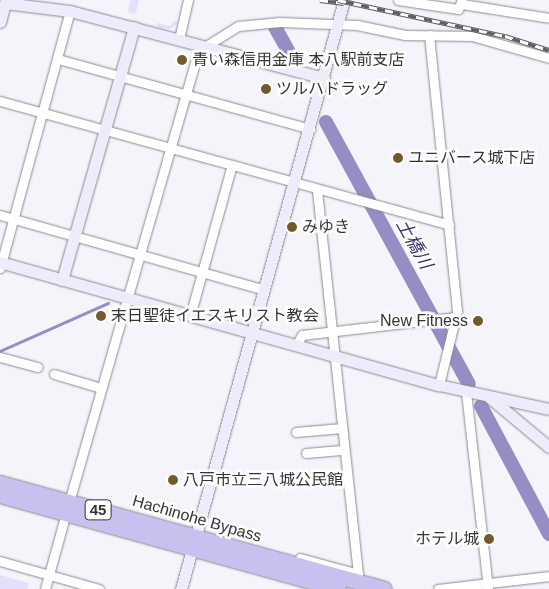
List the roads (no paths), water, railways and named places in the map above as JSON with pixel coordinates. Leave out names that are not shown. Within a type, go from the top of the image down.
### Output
[{"type":"highway","name":"Hachinohe Bypass","points":[[0,483],[68,508]]},
{"type":"highway","name":"Hachinohe Bypass","points":[[0,495],[68,508],[194,542],[338,589]]},
{"type":"highway","name":"Hachinohe Bypass","points":[[194,542],[266,557],[384,589]]},
{"type":"street","points":[[179,39],[188,0]]},
{"type":"street","points":[[180,589],[295,183],[344,0]]},
{"type":"street","points":[[398,0],[458,9],[462,2],[549,18]]},
{"type":"street","points":[[0,22],[4,2],[70,11],[324,78]]},
{"type":"street","points":[[70,11],[1,264],[439,385],[549,409]]},
{"type":"street","points":[[45,589],[186,94],[203,45],[238,26],[280,22],[338,24],[405,35],[472,36],[549,58]]},
{"type":"street","points":[[62,280],[134,27]]},
{"type":"street","points":[[429,35],[456,317],[439,385]]},
{"type":"street","points":[[58,59],[310,129]]},
{"type":"street","points":[[0,101],[448,225]]},
{"type":"street","points":[[190,316],[232,166]]},
{"type":"street","points":[[266,557],[272,551],[358,574],[317,189]]},
{"type":"street","points":[[0,215],[265,290]]},
{"type":"street","points":[[296,345],[302,335],[456,317]]},
{"type":"street","points":[[0,357],[38,367]]},
{"type":"street","points":[[54,374],[101,388]]},
{"type":"street","points":[[467,392],[488,586]]},
{"type":"street","points":[[487,396],[549,447]]},
{"type":"street","points":[[296,432],[342,428]]},
{"type":"street","points":[[306,453],[344,450]]},
{"type":"street","points":[[0,561],[99,589]]},
{"type":"street","points":[[438,589],[488,586],[549,576]]},
{"type":"waterway","name":"土橋川","points":[[275,27],[293,59]]},
{"type":"waterway","name":"土橋川","points":[[326,122],[469,384]]},
{"type":"waterway","points":[[0,351],[108,303]]},
{"type":"waterway","name":"土橋川","points":[[481,406],[549,534]]},
{"type":"railway","points":[[320,0],[344,3]]},
{"type":"railway","points":[[338,0],[505,36],[549,50]]},
{"type":"place","name":"青い森信用金庫 本八駅前支店","points":[[182,60]]},
{"type":"place","name":"ツルハドラッグ","points":[[266,89]]},
{"type":"place","name":"ユニバース城下店","points":[[398,158]]},
{"type":"place","name":"みゆき","points":[[292,227]]},
{"type":"place","name":"末日聖徒イエスキリスト教会","points":[[101,316]]},
{"type":"place","name":"New Fitness","points":[[478,321]]},
{"type":"place","name":"八戸市立三八城公民館","points":[[173,480]]},
{"type":"place","name":"ホテル城","points":[[489,539]]}]
